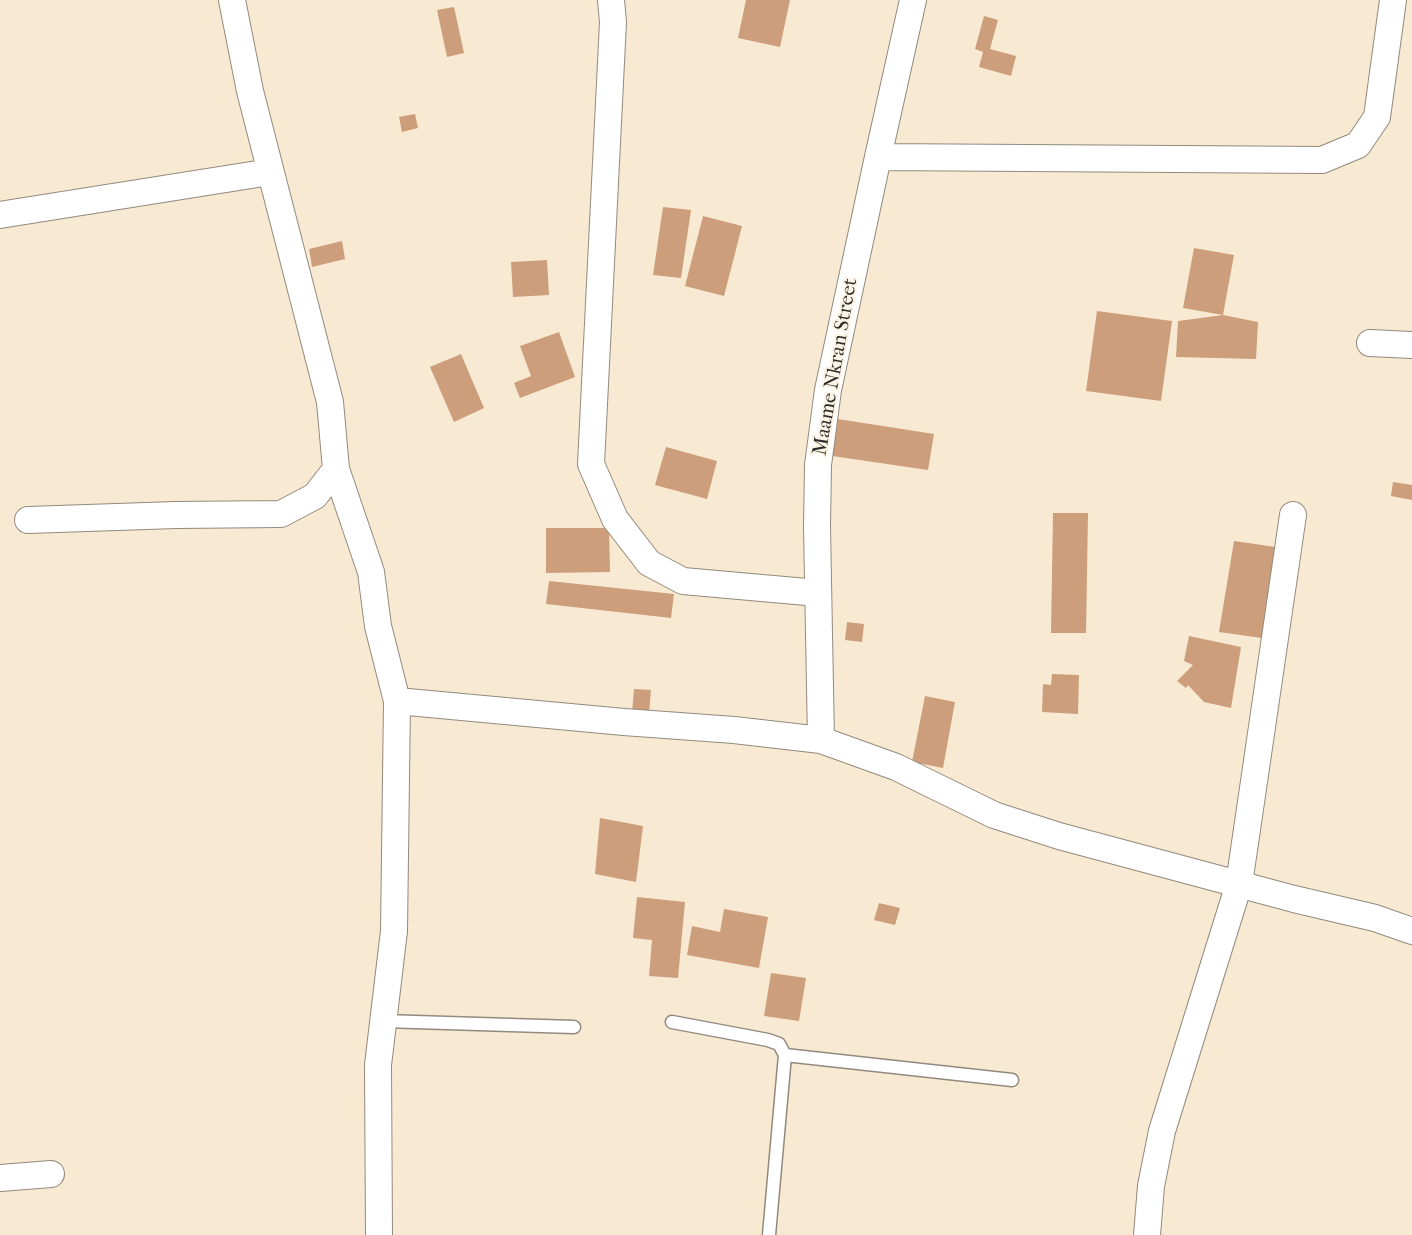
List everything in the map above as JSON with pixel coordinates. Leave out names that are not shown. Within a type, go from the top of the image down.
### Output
[{"type":"street","points":[[232,0],[250,91],[330,402],[336,469],[371,572],[378,626],[398,701],[394,931],[378,1065],[379,1235]]},
{"type":"street","points":[[611,0],[613,22],[591,464],[615,519],[649,563],[683,581],[818,593]]},
{"type":"street","name":"Maame Nkran Street","points":[[821,740],[818,465],[828,390],[913,0]]},
{"type":"street","points":[[878,157],[1322,160],[1358,145],[1377,117],[1393,0]]},
{"type":"street","points":[[0,215],[270,172]]},
{"type":"street","points":[[1370,343],[1412,345]]},
{"type":"street","points":[[28,520],[281,514],[315,496],[336,469]]},
{"type":"street","points":[[1147,1235],[1150,1186],[1162,1131],[1239,884],[1293,514]]},
{"type":"street","points":[[398,701],[734,730],[821,740],[896,767],[994,815],[1059,836],[1374,918],[1412,931]]},
{"type":"street","points":[[0,1178],[51,1174]]},
{"type":"lane","points":[[383,1021],[574,1027]]},
{"type":"lane","points":[[672,1022],[768,1040],[779,1044],[785,1055],[769,1235]]},
{"type":"lane","points":[[785,1055],[1012,1080]]},
{"type":"building","points":[[746,0],[790,0],[780,47],[738,38]]},
{"type":"building","points":[[454,7],[464,53],[447,57],[437,10]]},
{"type":"building","points":[[984,16],[998,20],[990,49],[1016,56],[1011,76],[979,67],[983,52],[975,49]]},
{"type":"building","points":[[415,114],[418,128],[402,132],[399,117]]},
{"type":"building","points":[[663,207],[691,210],[681,278],[653,275]]},
{"type":"building","points":[[703,216],[742,226],[724,296],[685,286]]},
{"type":"building","points":[[342,241],[345,259],[312,267],[309,249]]},
{"type":"building","points":[[1194,248],[1234,255],[1223,315],[1183,308]]},
{"type":"building","points":[[547,260],[549,295],[513,297],[511,262]]},
{"type":"building","points":[[1097,311],[1172,321],[1161,401],[1086,391]]},
{"type":"building","points":[[1223,315],[1258,322],[1256,359],[1176,357],[1178,321]]},
{"type":"building","points":[[559,332],[575,377],[520,398],[514,383],[531,376],[520,346]]},
{"type":"building","points":[[461,354],[484,408],[454,422],[430,367]]},
{"type":"building","points":[[838,419],[934,434],[928,470],[832,456]]},
{"type":"building","points":[[666,447],[717,461],[707,499],[655,485]]},
{"type":"building","points":[[1393,482],[1412,485],[1412,500],[1391,496]]},
{"type":"building","points":[[1053,513],[1088,513],[1086,633],[1051,633]]},
{"type":"building","points":[[546,528],[609,528],[610,572],[546,573]]},
{"type":"building","points":[[1234,541],[1276,547],[1262,638],[1219,632]]},
{"type":"building","points":[[549,581],[674,594],[671,618],[546,604]]},
{"type":"building","points":[[847,622],[864,624],[862,642],[845,640]]},
{"type":"building","points":[[1189,636],[1241,647],[1231,708],[1204,702],[1188,685],[1186,688],[1177,681],[1193,665],[1184,661]]},
{"type":"building","points":[[1052,674],[1079,675],[1078,714],[1042,712],[1043,684],[1051,685]]},
{"type":"building","points":[[634,689],[651,690],[649,714],[632,713]]},
{"type":"building","points":[[925,696],[955,702],[943,768],[912,762]]},
{"type":"building","points":[[600,818],[643,826],[636,882],[595,874]]},
{"type":"building","points":[[637,897],[685,902],[678,978],[649,976],[652,940],[633,938]]},
{"type":"building","points":[[879,903],[900,908],[895,925],[874,920]]},
{"type":"building","points":[[724,909],[768,917],[759,968],[687,955],[692,926],[720,932]]},
{"type":"building","points":[[771,973],[806,978],[799,1021],[764,1016]]}]
